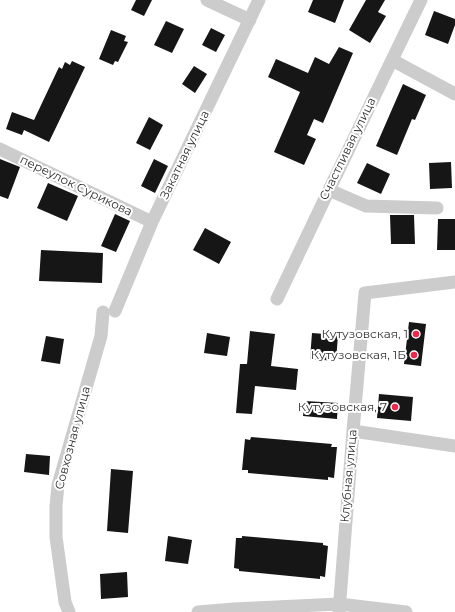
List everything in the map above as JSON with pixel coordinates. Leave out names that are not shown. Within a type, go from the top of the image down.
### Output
[{"type":"street","points":[[207,0],[250,20]]},
{"type":"street","name":"Закатная улица","points":[[109,311],[259,0]]},
{"type":"street","name":"Счастливая улица","points":[[277,299],[421,0]]},
{"type":"street","points":[[392,60],[455,94]]},
{"type":"street","name":"переулок Сурикова","points":[[0,150],[152,222]]},
{"type":"street","points":[[329,190],[366,206],[437,208]]},
{"type":"street","name":"Клубная улица","points":[[339,608],[365,293],[455,282]]},
{"type":"street","name":"Совхозная улица","points":[[69,612],[65,602],[56,537],[58,485],[109,311]]},
{"type":"street","points":[[353,431],[455,446]]},
{"type":"street","points":[[198,612],[234,608],[339,608],[406,612]]},
{"type":"building","points":[[136,0],[152,0],[144,16],[131,10]]},
{"type":"building","points":[[313,0],[344,0],[335,23],[308,12]]},
{"type":"building","points":[[366,0],[385,0],[378,12],[386,16],[370,43],[349,30]]},
{"type":"building","points":[[434,11],[455,19],[455,25],[448,44],[425,35]]},
{"type":"building","points":[[166,21],[184,29],[172,53],[154,45]]},
{"type":"building","points":[[211,28],[225,35],[216,52],[202,45]]},
{"type":"building","points":[[111,30],[126,36],[124,41],[128,42],[118,62],[115,61],[113,65],[99,59]]},
{"type":"building","points":[[339,47],[353,53],[323,123],[314,119],[307,135],[316,139],[304,165],[274,152],[300,92],[268,77],[276,59],[308,73],[315,57],[329,64]]},
{"type":"building","points":[[72,61],[85,67],[49,142],[24,130],[22,135],[6,129],[12,112],[34,120],[59,67],[62,69],[65,62],[70,65]]},
{"type":"building","points":[[194,66],[207,74],[195,93],[182,84]]},
{"type":"building","points":[[403,84],[426,95],[415,120],[412,119],[397,155],[376,146]]},
{"type":"building","points":[[149,117],[163,125],[150,150],[136,143]]},
{"type":"building","points":[[0,159],[20,167],[8,199],[0,196]]},
{"type":"building","points":[[154,159],[168,166],[155,193],[141,186]]},
{"type":"building","points":[[451,162],[452,188],[430,189],[429,163]]},
{"type":"building","points":[[367,163],[390,174],[381,194],[357,183]]},
{"type":"building","points":[[48,183],[78,196],[67,221],[37,208]]},
{"type":"building","points":[[115,214],[130,221],[116,252],[101,246]]},
{"type":"building","points":[[390,215],[414,215],[415,244],[391,244]]},
{"type":"building","points":[[438,219],[455,219],[455,250],[437,250]]},
{"type":"building","points":[[205,228],[231,242],[219,264],[193,250]]},
{"type":"building","points":[[41,250],[103,253],[102,283],[39,281]]},
{"type":"building","points":[[409,322],[426,324],[421,366],[404,364]]},
{"type":"building","points":[[250,331],[275,334],[271,366],[298,369],[296,390],[255,386],[252,414],[236,413],[240,364],[247,364]]},
{"type":"building","points":[[207,333],[230,337],[227,356],[204,353]]},
{"type":"building","points":[[312,333],[338,335],[336,361],[310,359]]},
{"type":"building","points":[[46,336],[64,339],[60,364],[41,361]]},
{"type":"building","name":"Кутузовская, 7","points":[[379,394],[413,397],[411,421],[377,418]]},
{"type":"building","points":[[305,401],[338,403],[337,419],[303,416]]},
{"type":"building","points":[[251,437],[332,444],[331,447],[337,447],[334,478],[328,477],[328,480],[248,473],[248,470],[242,470],[245,439],[250,440]]},
{"type":"building","points":[[26,454],[50,456],[49,475],[24,472]]},
{"type":"building","points":[[111,469],[133,471],[128,533],[107,531]]},
{"type":"building","points":[[168,536],[192,540],[188,564],[165,561]]},
{"type":"building","points":[[242,536],[323,543],[323,545],[328,546],[325,577],[320,576],[320,579],[239,571],[239,569],[234,568],[236,538],[242,538]]},
{"type":"building","points":[[127,572],[128,597],[101,599],[100,574]]},
{"type":"place","name":"Кутузовская, 1","points":[[416,334]]},
{"type":"place","name":"Кутузовская, 1Б","points":[[414,355]]},
{"type":"place","name":"Кутузовская, 7","points":[[395,407]]}]
